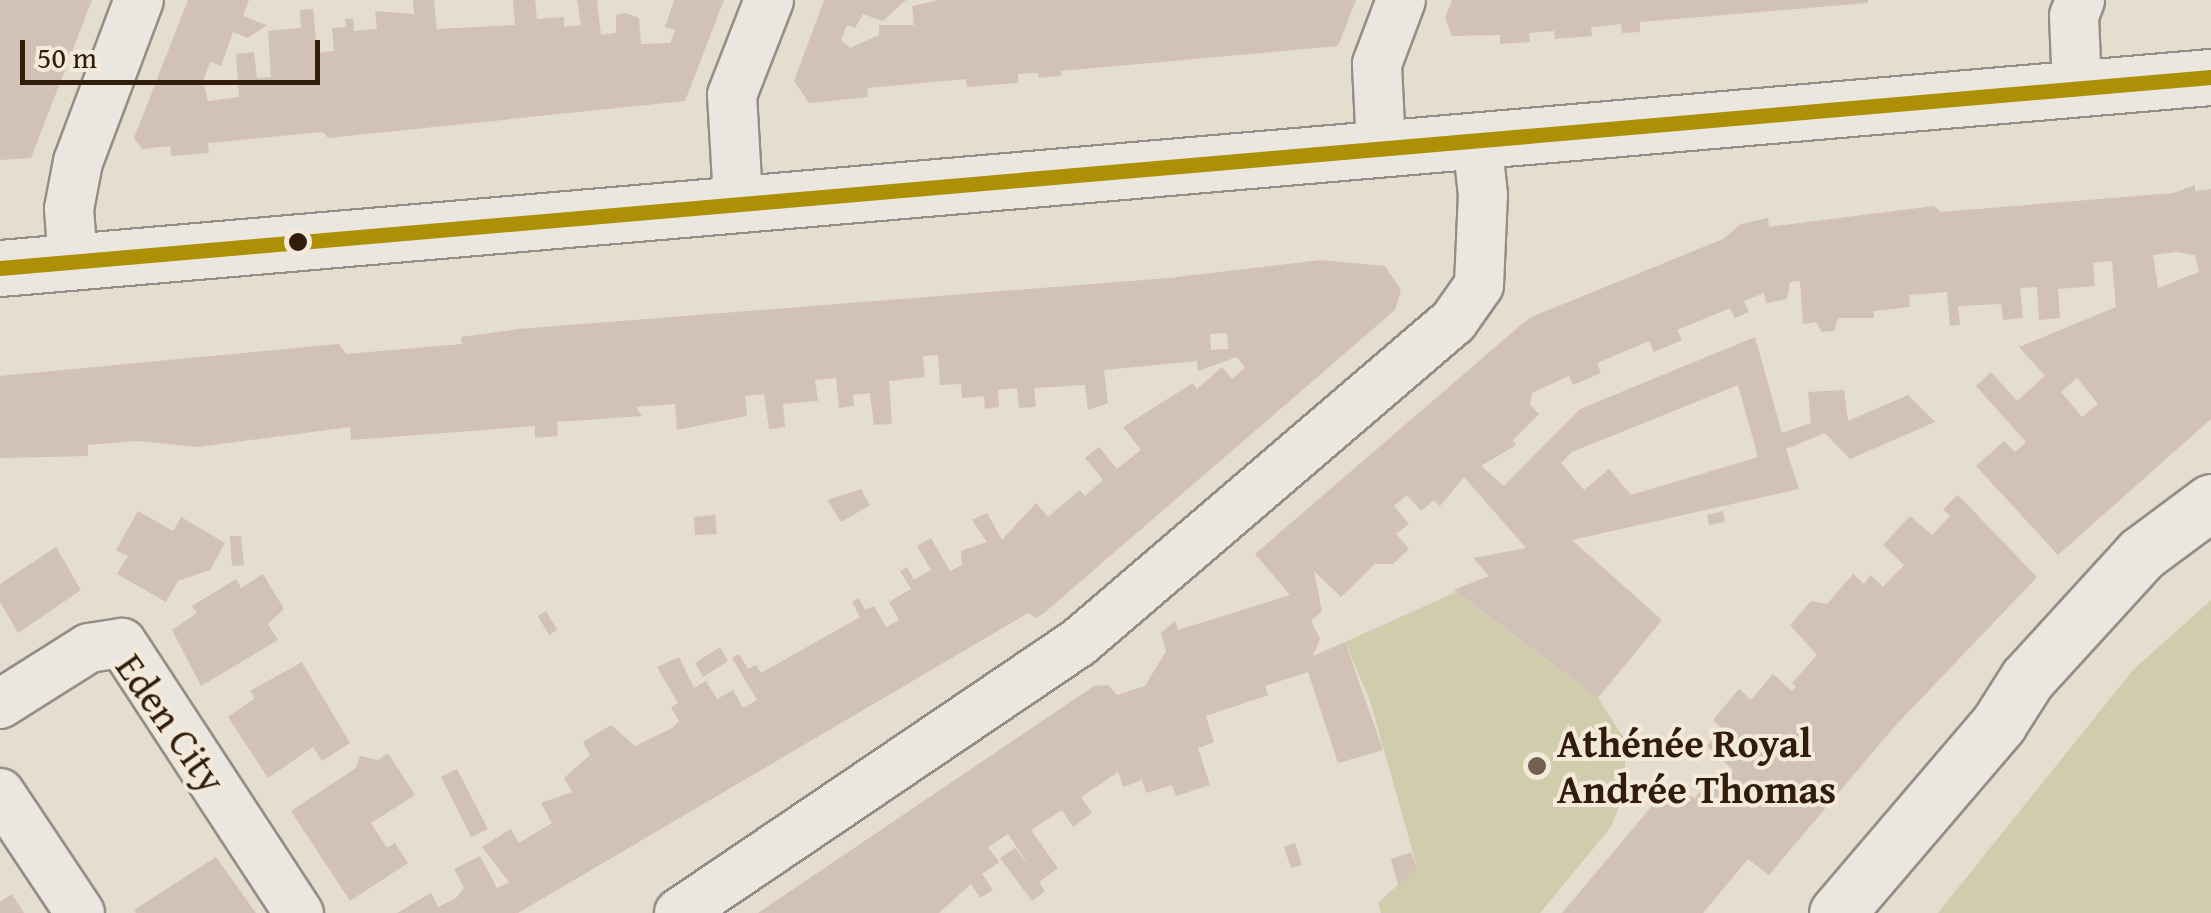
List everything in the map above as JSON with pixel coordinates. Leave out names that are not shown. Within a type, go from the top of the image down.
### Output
[{"type":"street","points":[[73,262],[69,209],[78,162],[139,0]]},
{"type":"street","points":[[738,200],[732,95],[769,0]]},
{"type":"street","points":[[1381,148],[1377,64],[1401,0]]},
{"type":"street","points":[[2077,88],[2074,16],[2080,0]]},
{"type":"street","points":[[0,268],[738,200],[2211,77]]},
{"type":"street","points":[[679,913],[1078,643],[1453,322],[1480,285],[1484,195],[1478,140]]},
{"type":"street","points":[[1837,913],[1999,723],[2027,679],[2142,554],[2211,502]]},
{"type":"street","points":[[1999,723],[2044,694],[2211,537]]},
{"type":"street","name":"Eden City","points":[[0,704],[89,648],[122,643],[298,913]]},
{"type":"street","points":[[0,793],[80,913]]},
{"type":"shaded area","name":"Athénée Royal Andrée Thomas","points":[[1456,592],[1598,698],[1625,740],[1625,792],[1611,827],[1540,913],[1381,913],[1378,903],[1417,867],[1370,701],[1345,642]]},
{"type":"shaded area","points":[[2211,600],[2211,913],[1938,913],[2133,670]]},
{"type":"building","points":[[0,0],[92,0],[31,158],[0,160]]},
{"type":"building","points":[[188,0],[249,0],[243,16],[267,25],[248,38],[233,32],[221,66],[210,62],[203,81],[208,101],[239,97],[236,54],[254,52],[257,78],[271,77],[268,31],[301,28],[300,10],[313,9],[317,53],[334,51],[332,28],[346,27],[345,19],[353,18],[354,31],[377,29],[375,11],[414,14],[413,0],[434,0],[437,29],[515,25],[513,0],[535,0],[537,19],[564,17],[564,27],[581,25],[577,0],[597,0],[601,35],[616,33],[616,15],[626,13],[639,18],[641,44],[670,43],[675,30],[665,27],[674,0],[724,0],[685,101],[328,138],[323,132],[208,143],[209,153],[171,156],[170,146],[142,149],[134,138]]},
{"type":"building","points":[[824,0],[906,0],[883,21],[863,14],[855,28],[847,25],[841,40],[850,48],[879,35],[879,25],[914,25],[912,6],[939,0],[1356,0],[1338,46],[1061,71],[1061,76],[1039,78],[1038,73],[1018,74],[1018,83],[967,87],[966,79],[867,88],[868,97],[809,103],[794,81]]},
{"type":"building","points":[[1452,0],[1868,3],[1640,22],[1640,32],[1622,33],[1621,24],[1591,27],[1592,36],[1555,39],[1554,31],[1529,33],[1530,42],[1500,44],[1500,35],[1452,36],[1445,18]]},
{"type":"building","points":[[2195,185],[2195,191],[2211,189],[2211,419],[2058,555],[1976,466],[2004,441],[2015,452],[2026,442],[1976,386],[1991,372],[2017,401],[2045,376],[2019,347],[2116,307],[2112,261],[2093,263],[2095,286],[2058,289],[2060,318],[2039,320],[2037,287],[2020,288],[2023,318],[2003,320],[2001,304],[1958,306],[1960,325],[1950,326],[1947,292],[1909,295],[1910,307],[1874,311],[1874,318],[1838,318],[1834,331],[1822,332],[1816,322],[1803,324],[1800,281],[1790,282],[1787,299],[1766,303],[1764,293],[1744,301],[1749,312],[1735,318],[1730,308],[1677,330],[1682,340],[1654,352],[1649,341],[1597,363],[1601,373],[1573,385],[1569,376],[1532,393],[1530,405],[1539,414],[1513,440],[1516,445],[1481,466],[1504,486],[1580,409],[1755,337],[1782,433],[1811,423],[1808,392],[1844,390],[1848,421],[1908,395],[1935,422],[1850,459],[1825,433],[1786,449],[1799,489],[1572,540],[1662,620],[1598,698],[1454,590],[1489,576],[1473,558],[1526,548],[1464,477],[1440,506],[1434,500],[1421,511],[1407,495],[1394,506],[1409,524],[1396,534],[1409,549],[1393,564],[1375,564],[1341,597],[1314,571],[1322,611],[1311,621],[1320,639],[1313,656],[1345,642],[1383,750],[1338,763],[1308,672],[1265,686],[1268,695],[1206,716],[1214,742],[1198,748],[1210,785],[1176,796],[1172,785],[1146,793],[1142,780],[1123,787],[1118,772],[1081,797],[1092,813],[1073,827],[1062,810],[1031,830],[1058,868],[1039,882],[1045,891],[1032,901],[1000,858],[1015,848],[1030,867],[1008,834],[988,847],[999,862],[982,874],[993,890],[980,898],[971,884],[939,913],[758,913],[1094,686],[1108,685],[1117,695],[1145,686],[1166,651],[1161,633],[1175,621],[1178,630],[1290,595],[1255,554],[1529,318],[1723,239],[1741,224],[1768,218],[1769,227],[1934,206],[1941,212],[2173,193]],"holes":[[[2153,255],[2195,255],[2199,272],[2158,288]],[[2077,378],[2098,404],[2082,417],[2061,392]],[[1738,385],[1758,457],[1631,495],[1609,469],[1584,490],[1561,463],[1572,452]]]},
{"type":"building","points":[[1321,260],[1385,266],[1401,290],[1395,310],[1044,613],[1036,618],[1028,613],[518,913],[397,913],[431,893],[438,907],[456,898],[464,888],[454,869],[480,856],[497,888],[509,882],[482,847],[511,829],[519,843],[552,823],[541,803],[572,792],[564,778],[590,755],[583,742],[611,725],[635,746],[672,728],[679,721],[671,707],[678,703],[657,667],[679,657],[694,688],[706,681],[717,699],[733,690],[743,708],[757,700],[732,658],[739,654],[748,669],[756,665],[761,673],[860,617],[852,602],[859,598],[865,610],[874,606],[886,627],[899,620],[889,602],[911,589],[900,571],[907,567],[914,580],[931,570],[917,546],[931,538],[950,571],[962,565],[961,551],[987,542],[972,520],[987,513],[1002,540],[1036,503],[1048,517],[1080,490],[1085,496],[1103,480],[1085,458],[1099,447],[1117,469],[1141,450],[1123,427],[1193,383],[1197,389],[1222,367],[1232,379],[1245,368],[1237,357],[1198,371],[1197,361],[1104,370],[1108,403],[1088,410],[1085,385],[1034,388],[1036,407],[1019,408],[1017,388],[998,390],[999,407],[985,409],[984,396],[962,398],[961,384],[940,385],[938,355],[923,356],[925,377],[889,381],[892,424],[874,425],[870,393],[853,395],[854,406],[839,408],[836,378],[815,380],[818,401],[783,404],[785,427],[769,429],[764,394],[745,396],[747,416],[677,430],[675,404],[636,407],[642,416],[557,422],[558,436],[535,438],[535,426],[351,440],[350,427],[198,447],[138,441],[88,445],[88,456],[0,458],[0,376],[339,344],[346,354],[462,344],[461,337],[519,329],[1169,278]],"holes":[[[1227,333],[1228,349],[1211,350],[1210,334]]]},
{"type":"building","points":[[861,489],[870,505],[841,522],[827,500]]},
{"type":"building","points":[[1958,495],[2037,577],[1895,726],[1769,875],[1748,859],[1703,913],[1562,913],[1667,788],[1695,798],[1707,782],[1717,788],[1733,770],[1707,746],[1722,729],[1713,720],[1739,689],[1751,700],[1773,674],[1792,691],[1796,687],[1792,683],[1817,655],[1790,625],[1811,601],[1827,604],[1853,574],[1864,584],[1871,575],[1883,587],[1904,565],[1883,545],[1910,516],[1932,535],[1950,516],[1943,509]]},
{"type":"building","points":[[138,511],[173,531],[181,517],[225,543],[210,570],[178,581],[166,602],[117,574],[128,556],[116,550]]},
{"type":"building","points":[[1723,511],[1725,522],[1709,525],[1707,515]]},
{"type":"building","points":[[715,515],[717,534],[695,535],[694,517]]},
{"type":"building","points":[[230,536],[241,536],[244,565],[232,566]]},
{"type":"building","points":[[56,547],[81,590],[18,633],[0,602],[0,584]]},
{"type":"building","points":[[263,574],[284,609],[268,624],[278,640],[201,686],[172,630],[197,613],[192,606],[236,579],[241,588]]},
{"type":"building","points":[[546,611],[557,630],[549,635],[538,616]]},
{"type":"building","points":[[720,647],[728,661],[703,677],[695,663]]},
{"type":"building","points":[[302,662],[350,743],[322,761],[313,747],[268,778],[228,717],[255,698],[250,691]]},
{"type":"building","points":[[388,753],[415,795],[371,823],[387,848],[395,843],[408,863],[350,901],[291,811],[356,768],[360,756],[378,760]]},
{"type":"building","points":[[457,769],[488,829],[471,837],[441,777]]},
{"type":"building","points":[[1295,843],[1302,865],[1291,868],[1284,847]]},
{"type":"building","points":[[1411,852],[1417,868],[1398,885],[1391,859]]},
{"type":"building","points":[[216,857],[256,913],[136,913],[134,910]]},
{"type":"building","points":[[12,894],[24,913],[0,913],[0,902]]},
{"type":"transit line","points":[[0,268],[2211,77]]},
{"type":"place","name":"Athénée Royal Andrée Thomas","points":[[1537,766]]}]
